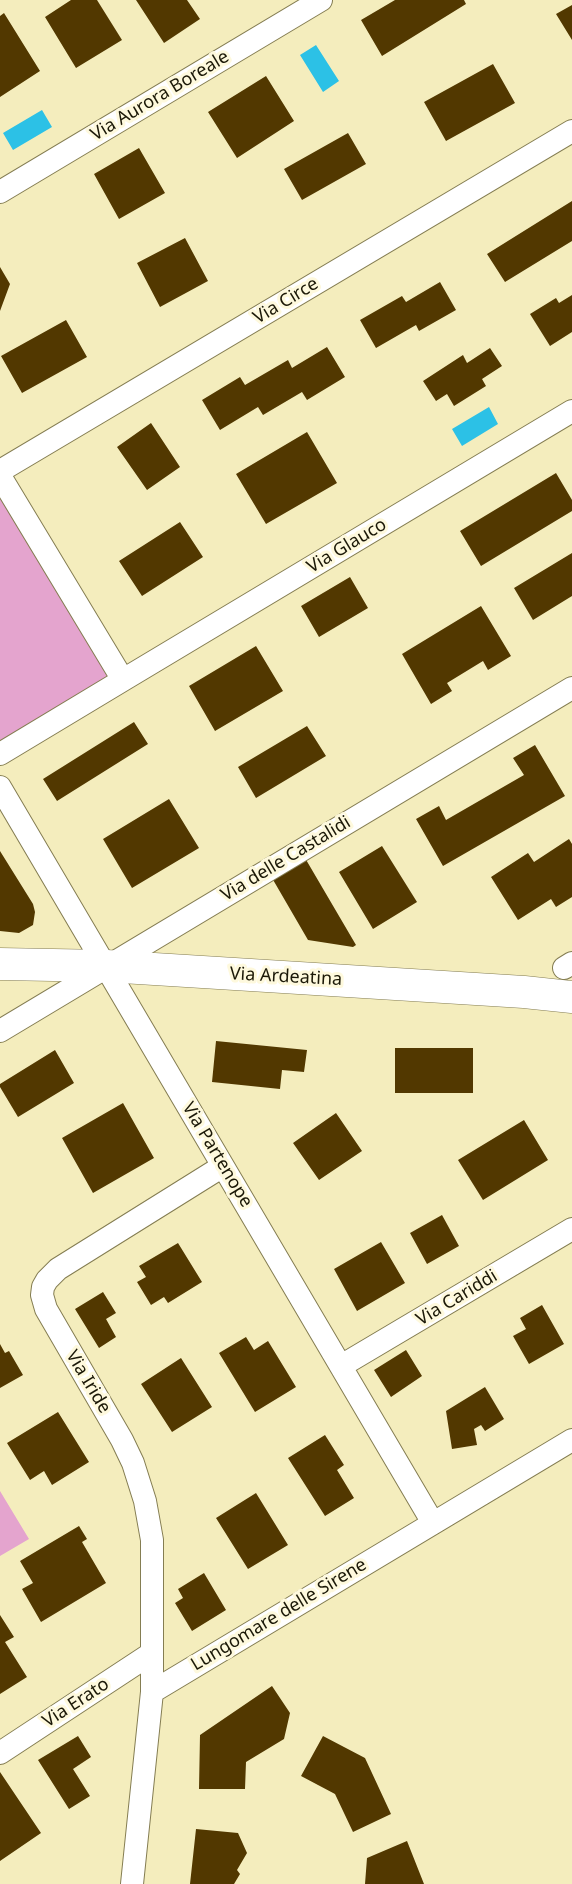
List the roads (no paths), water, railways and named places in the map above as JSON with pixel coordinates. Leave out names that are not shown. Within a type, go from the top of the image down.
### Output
[{"type":"main road","name":"Via Ardeatina","points":[[0,964],[105,966],[512,991],[569,976]]},
{"type":"street","name":"Via Aurora Boreale","points":[[0,192],[321,0]]},
{"type":"street","name":"Via Circe","points":[[0,471],[572,131]]},
{"type":"street","name":"Via Glauco","points":[[0,754],[572,411]]},
{"type":"street","points":[[0,476],[123,680]]},
{"type":"street","name":"Via delle Castalidi","points":[[0,1031],[572,688]]},
{"type":"street","name":"Via Partenope","points":[[0,787],[433,1522]]},
{"type":"street","name":"Via Iride","points":[[152,1692],[152,1540],[145,1501],[122,1440],[49,1316],[42,1295],[43,1287],[58,1269],[223,1166]]},
{"type":"street","name":"Via Cariddi","points":[[341,1366],[572,1229]]},
{"type":"street","name":"Lungomare delle Sirene","points":[[152,1692],[572,1440]]},
{"type":"street","name":"Via Erato","points":[[0,1753],[152,1653]]},
{"type":"street","points":[[132,1884],[152,1692]]},
{"type":"water","points":[[316,45],[339,81],[323,92],[300,55]]},
{"type":"water","points":[[42,110],[52,127],[13,150],[3,133]]},
{"type":"water","points":[[489,407],[498,424],[462,446],[452,429]]}]
